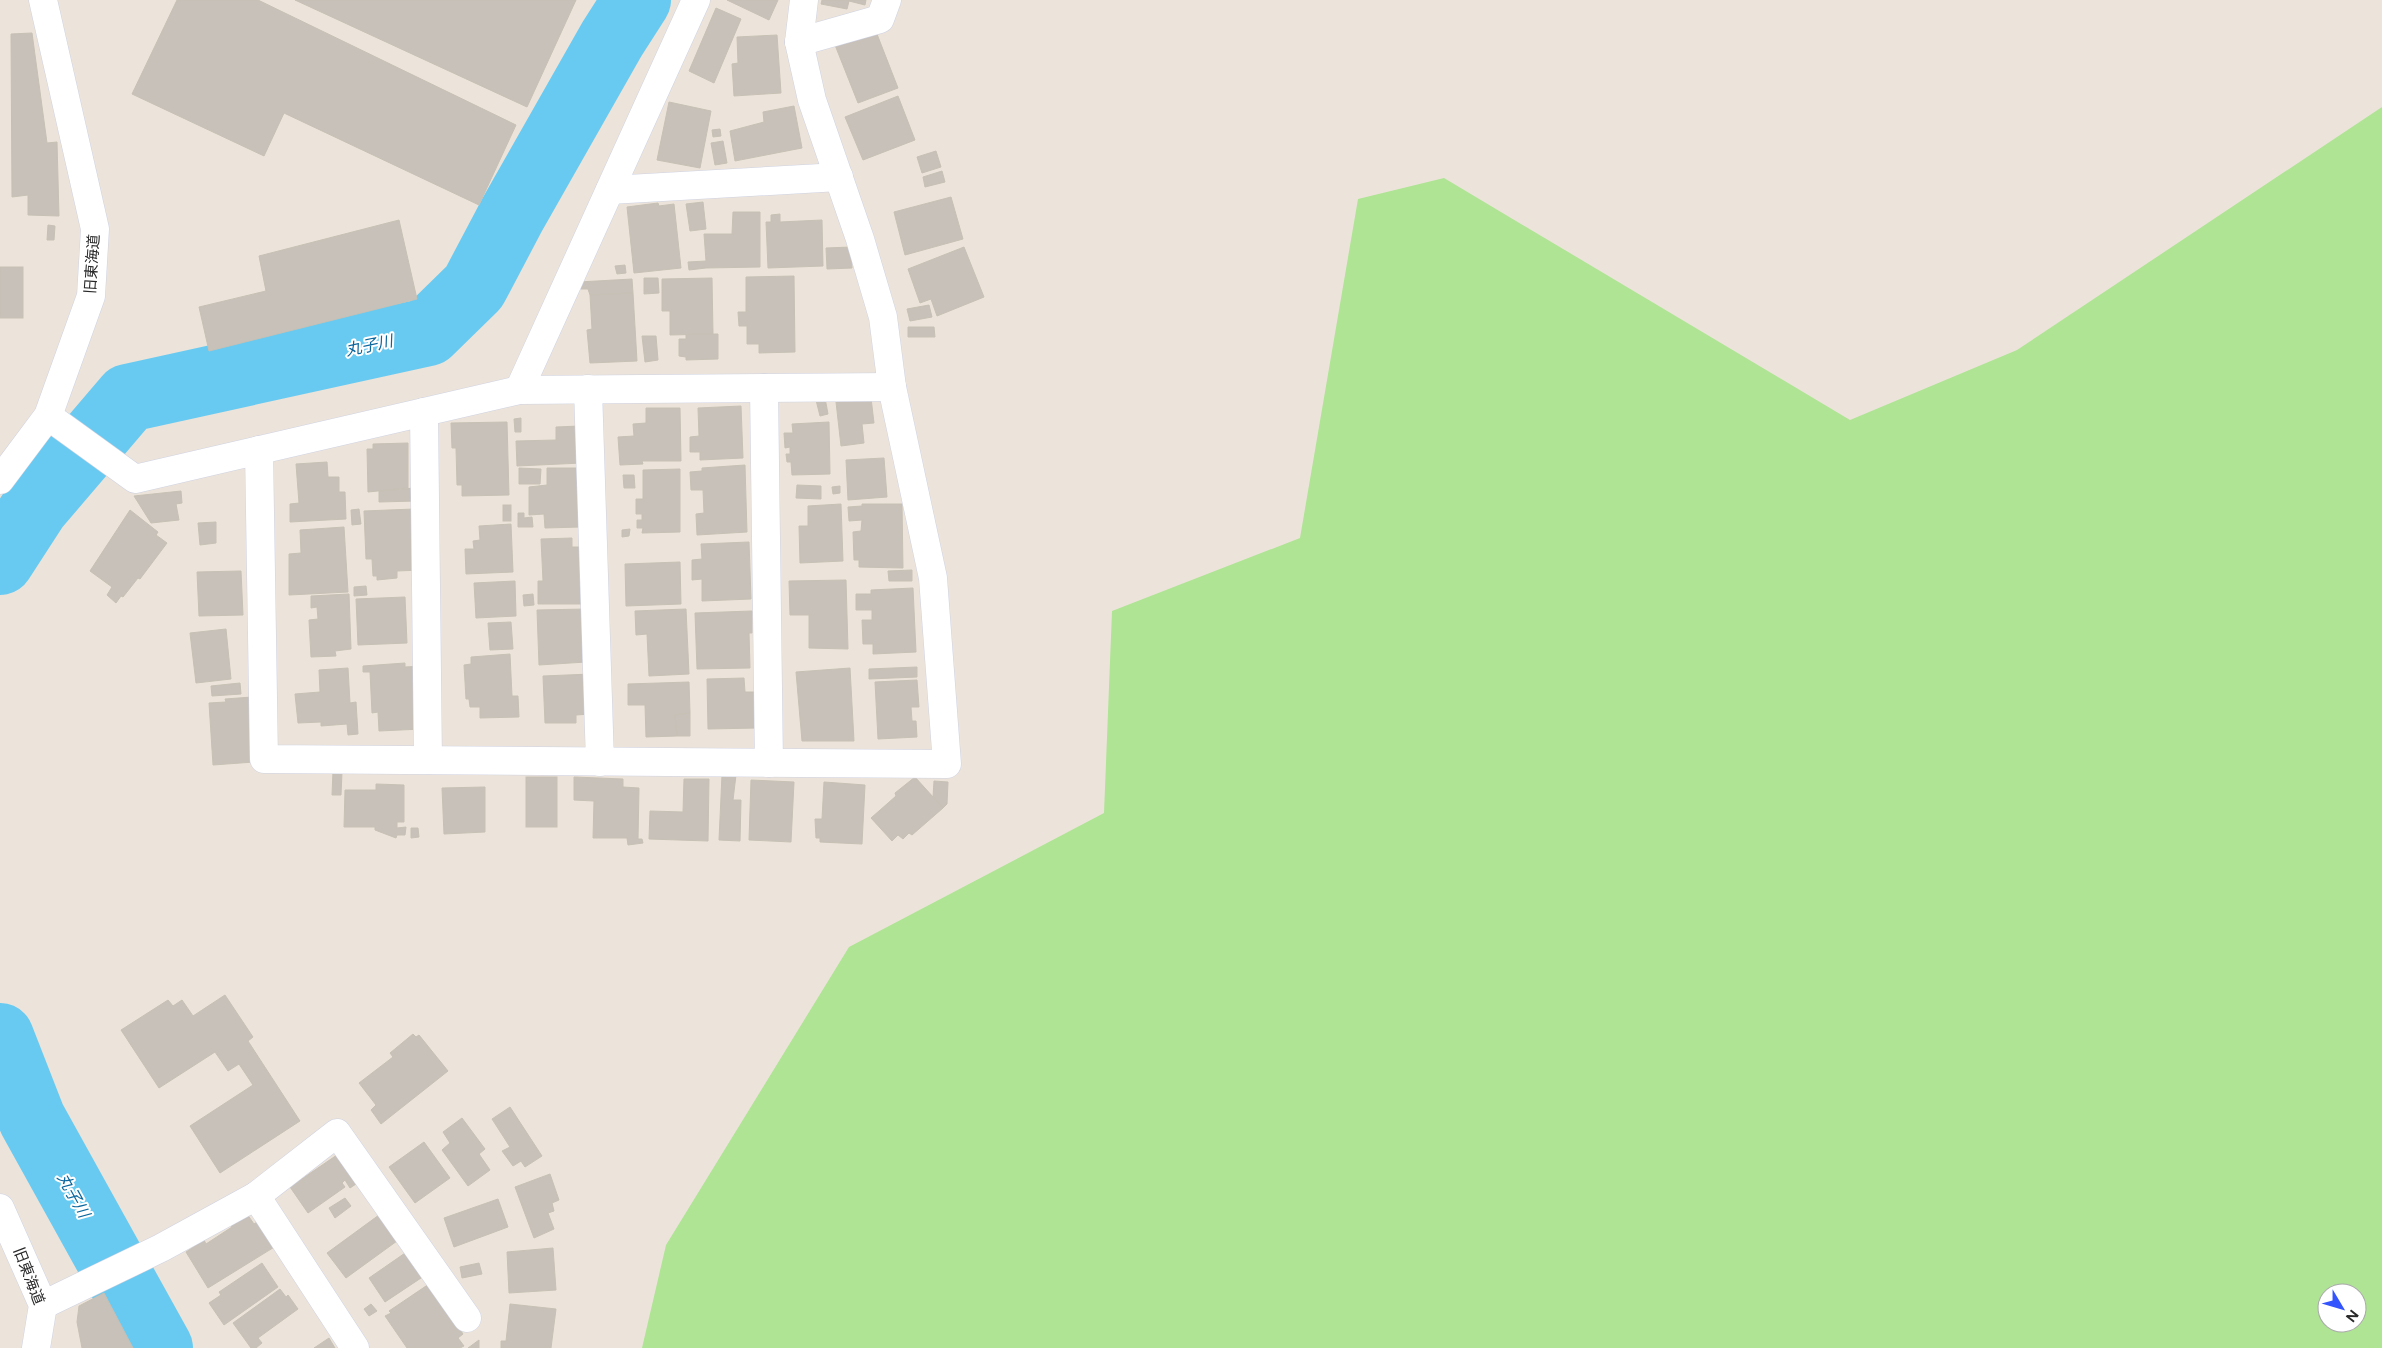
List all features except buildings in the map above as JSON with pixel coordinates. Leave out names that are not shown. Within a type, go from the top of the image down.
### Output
[{"type":"street","name":"旧東海道","points":[[0,480],[48,416],[91,296],[95,229],[43,0]]},
{"type":"street","points":[[519,390],[696,0]]},
{"type":"street","points":[[259,450],[264,759],[947,764],[933,578],[892,387],[883,317],[839,177],[812,100],[799,42],[804,0]]},
{"type":"street","points":[[799,42],[880,19],[887,0]]},
{"type":"street","points":[[610,190],[839,177]]},
{"type":"street","points":[[48,416],[134,479],[519,390],[892,387]]},
{"type":"street","points":[[764,388],[769,763]]},
{"type":"street","points":[[588,390],[600,762]]},
{"type":"street","points":[[424,412],[428,760]]},
{"type":"street","points":[[43,1305],[161,1248],[256,1196],[337,1133],[467,1318]]},
{"type":"street","points":[[256,1196],[355,1348]]},
{"type":"street","name":"旧東海道","points":[[0,1208],[43,1305],[36,1348]]},
{"type":"green space","points":[[2382,107],[2382,1348],[642,1348],[666,1245],[849,947],[1104,813],[1112,611],[1300,538],[1358,199],[1444,178],[1850,420],[2017,350]]},
{"type":"waterway","name":"丸子川","points":[[0,561],[35,507],[128,398],[428,332],[474,287],[512,215],[612,39],[637,0]]},
{"type":"waterway","name":"丸子川","points":[[0,1037],[32,1119],[159,1348]]}]
